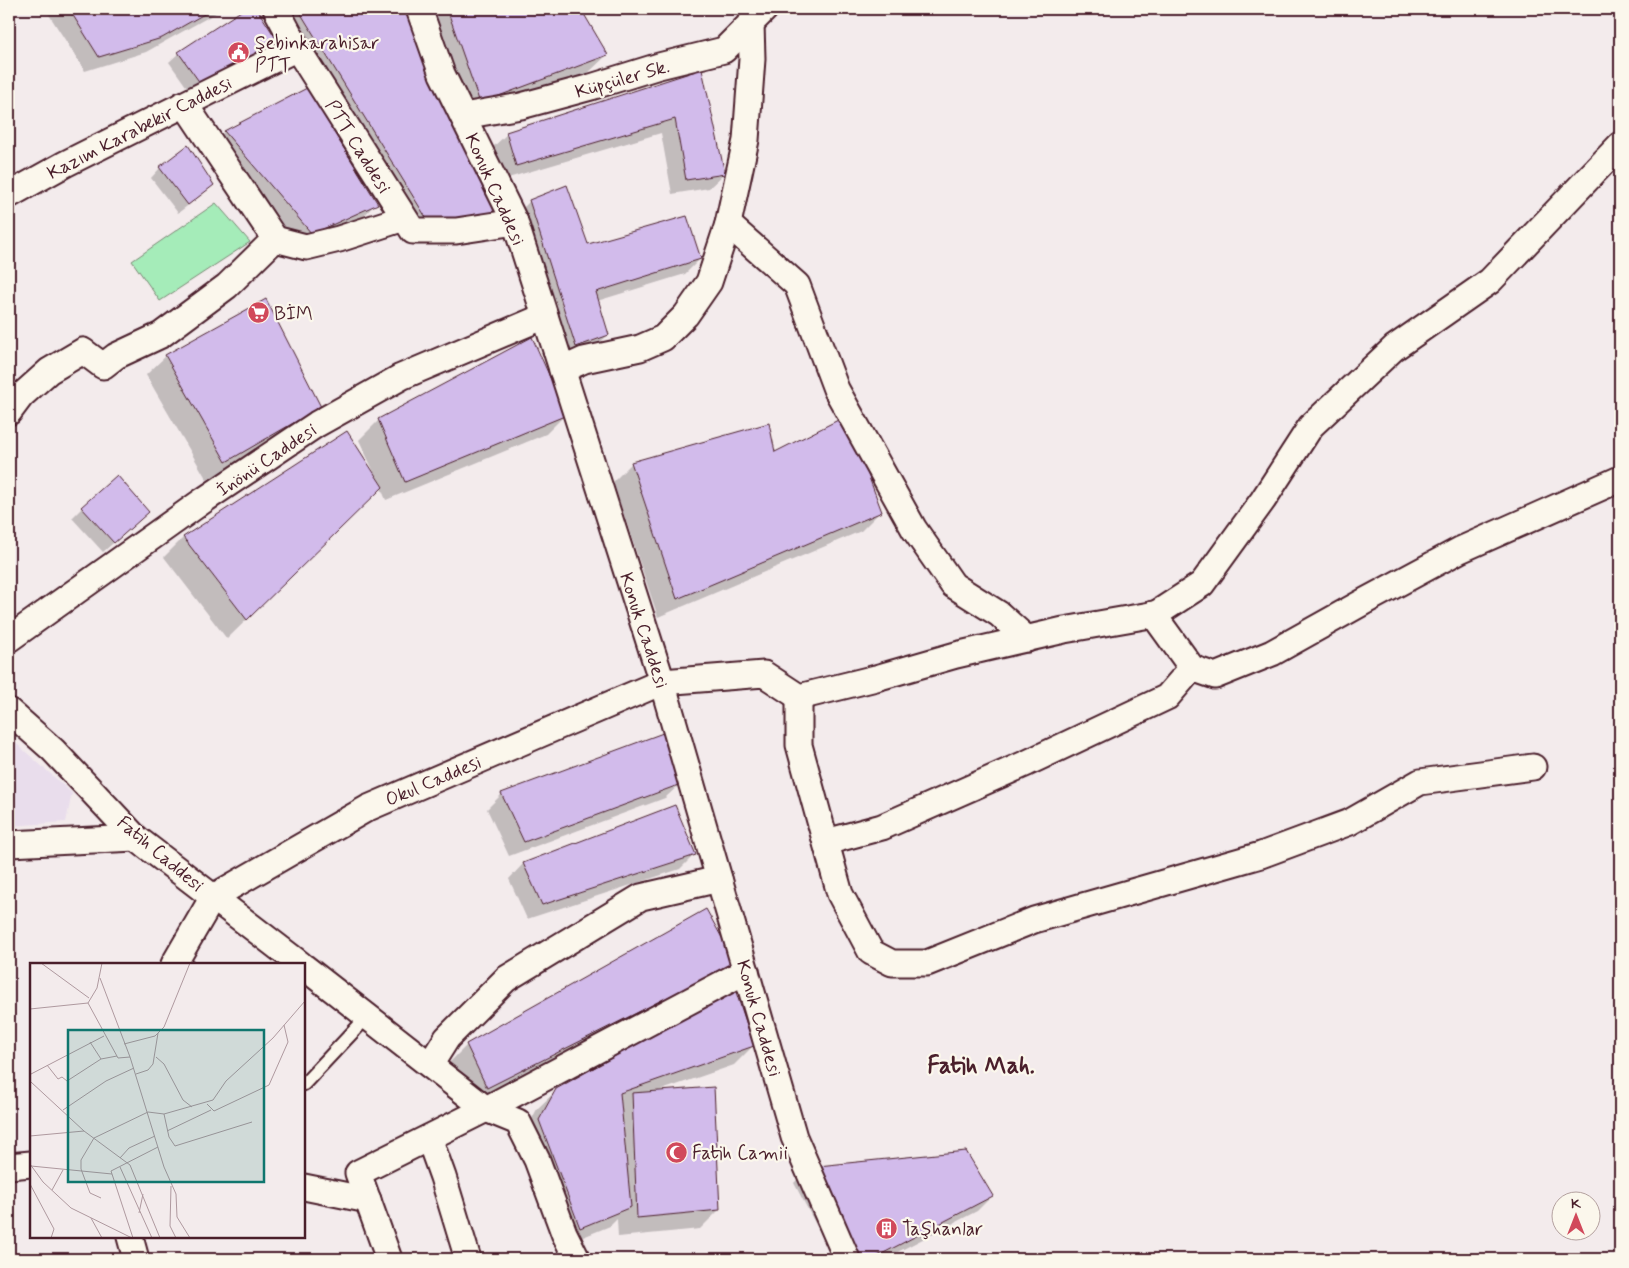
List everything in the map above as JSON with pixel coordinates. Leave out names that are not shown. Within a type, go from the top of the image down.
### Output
[{"type":"street","name":"PTT Caddesi","points":[[276,9],[297,48],[408,225]]},
{"type":"street","name":"Konuk Caddesi","points":[[418,9],[442,74],[515,222],[662,682],[794,1137],[847,1259]]},
{"type":"street","name":"Küpçüler Sk.","points":[[463,116],[521,106],[660,66],[724,50],[758,16]]},
{"type":"street","points":[[562,370],[584,360],[640,348],[663,338],[686,315],[709,282],[728,224],[746,140],[752,59],[758,16]]},
{"type":"street","name":"Kazım Karabekir Caddesi","points":[[9,195],[65,164],[297,48]]},
{"type":"street","points":[[182,105],[190,112],[275,238],[306,247],[408,225],[456,232],[515,222]]},
{"type":"street","points":[[1533,767],[1420,782],[1350,822],[1279,848],[1034,920],[928,963],[892,963],[871,952],[840,894],[799,745],[800,697],[956,655],[1064,630],[1153,614],[1202,584],[1263,500],[1310,426],[1394,348],[1490,281],[1620,145]]},
{"type":"street","points":[[728,224],[797,285],[836,389],[914,528],[954,585],[999,614],[1027,639]]},
{"type":"street","points":[[9,412],[21,396],[49,371],[83,351],[103,366],[116,356],[161,334],[227,286],[275,238]]},
{"type":"street","name":"İnönü Caddesi","points":[[9,639],[204,500],[317,424],[401,377],[545,316]]},
{"type":"street","points":[[1153,614],[1192,668],[1215,676],[1272,653],[1460,550],[1620,479]]},
{"type":"street","points":[[826,842],[882,827],[1027,763],[1167,697],[1192,668]]},
{"type":"street","name":"Okul Caddesi","points":[[213,897],[368,808],[662,682],[764,674],[800,697]]},
{"type":"street","name":"Fatih Caddesi","points":[[9,711],[53,750],[136,838],[299,963]]},
{"type":"street","points":[[9,844],[136,838]]},
{"type":"street","points":[[430,1065],[447,1038],[506,979],[641,897],[719,879]]},
{"type":"street","points":[[175,963],[213,897]]},
{"type":"street","points":[[305,968],[486,1109],[518,1122],[537,1160],[564,1233],[577,1259]]},
{"type":"street","points":[[389,1259],[358,1173],[486,1109],[746,971]]},
{"type":"street","points":[[429,1138],[468,1259]]},
{"type":"street","points":[[9,1166],[30,1164]]},
{"type":"street","points":[[305,1186],[368,1200]]},
{"type":"street","points":[[130,1238],[136,1259]]},
{"type":"lane","points":[[305,1083],[367,1016]]},
{"type":"shaded area","points":[[9,737],[72,793],[66,822],[9,826]]},
{"type":"green space","points":[[216,203],[250,242],[160,301],[132,261]]},
{"type":"building","points":[[69,9],[213,9],[162,38],[99,57]]},
{"type":"building","points":[[244,9],[257,9],[281,46],[203,87],[178,52]]},
{"type":"building","points":[[298,9],[407,9],[499,213],[430,224]]},
{"type":"building","points":[[447,9],[546,9],[549,15],[561,9],[581,9],[608,55],[480,103]]},
{"type":"building","points":[[702,69],[725,174],[686,180],[675,119],[516,166],[506,132]]},
{"type":"building","points":[[307,88],[378,204],[312,234],[224,131]]},
{"type":"building","points":[[188,145],[214,185],[188,205],[159,167]]},
{"type":"building","points":[[567,185],[588,244],[687,216],[701,259],[596,292],[609,335],[576,347],[529,200]]},
{"type":"building","points":[[266,299],[321,407],[226,462],[165,355]]},
{"type":"building","points":[[532,337],[567,415],[405,482],[378,419]]},
{"type":"building","points":[[846,416],[882,512],[677,599],[631,462],[769,423],[775,452]]},
{"type":"building","points":[[347,431],[383,487],[247,620],[183,537]]},
{"type":"building","points":[[117,475],[149,512],[114,543],[81,507]]},
{"type":"building","points":[[663,733],[681,784],[524,842],[501,793]]},
{"type":"building","points":[[675,805],[696,855],[542,905],[523,863]]},
{"type":"building","points":[[706,909],[736,963],[487,1088],[466,1044]]},
{"type":"building","points":[[735,989],[754,1046],[620,1093],[631,1207],[580,1228],[539,1120],[556,1089]]},
{"type":"building","name":"Fatih Camii","points":[[714,1087],[720,1210],[637,1218],[632,1093]]},
{"type":"building","name":"Taşhanlar","points":[[966,1151],[993,1196],[872,1259],[856,1259],[808,1167]]},
{"type":"place","name":"Şebinkarahisar PTT","points":[[239,53]]},
{"type":"place","name":"BİM","points":[[258,313]]},
{"type":"place","name":"Fatih Camii","points":[[676,1152]]},
{"type":"place","name":"Taşhanlar","points":[[886,1228]]},
{"type":"district","name":"Fatih Mah.","points":[[981,1065]]}]
